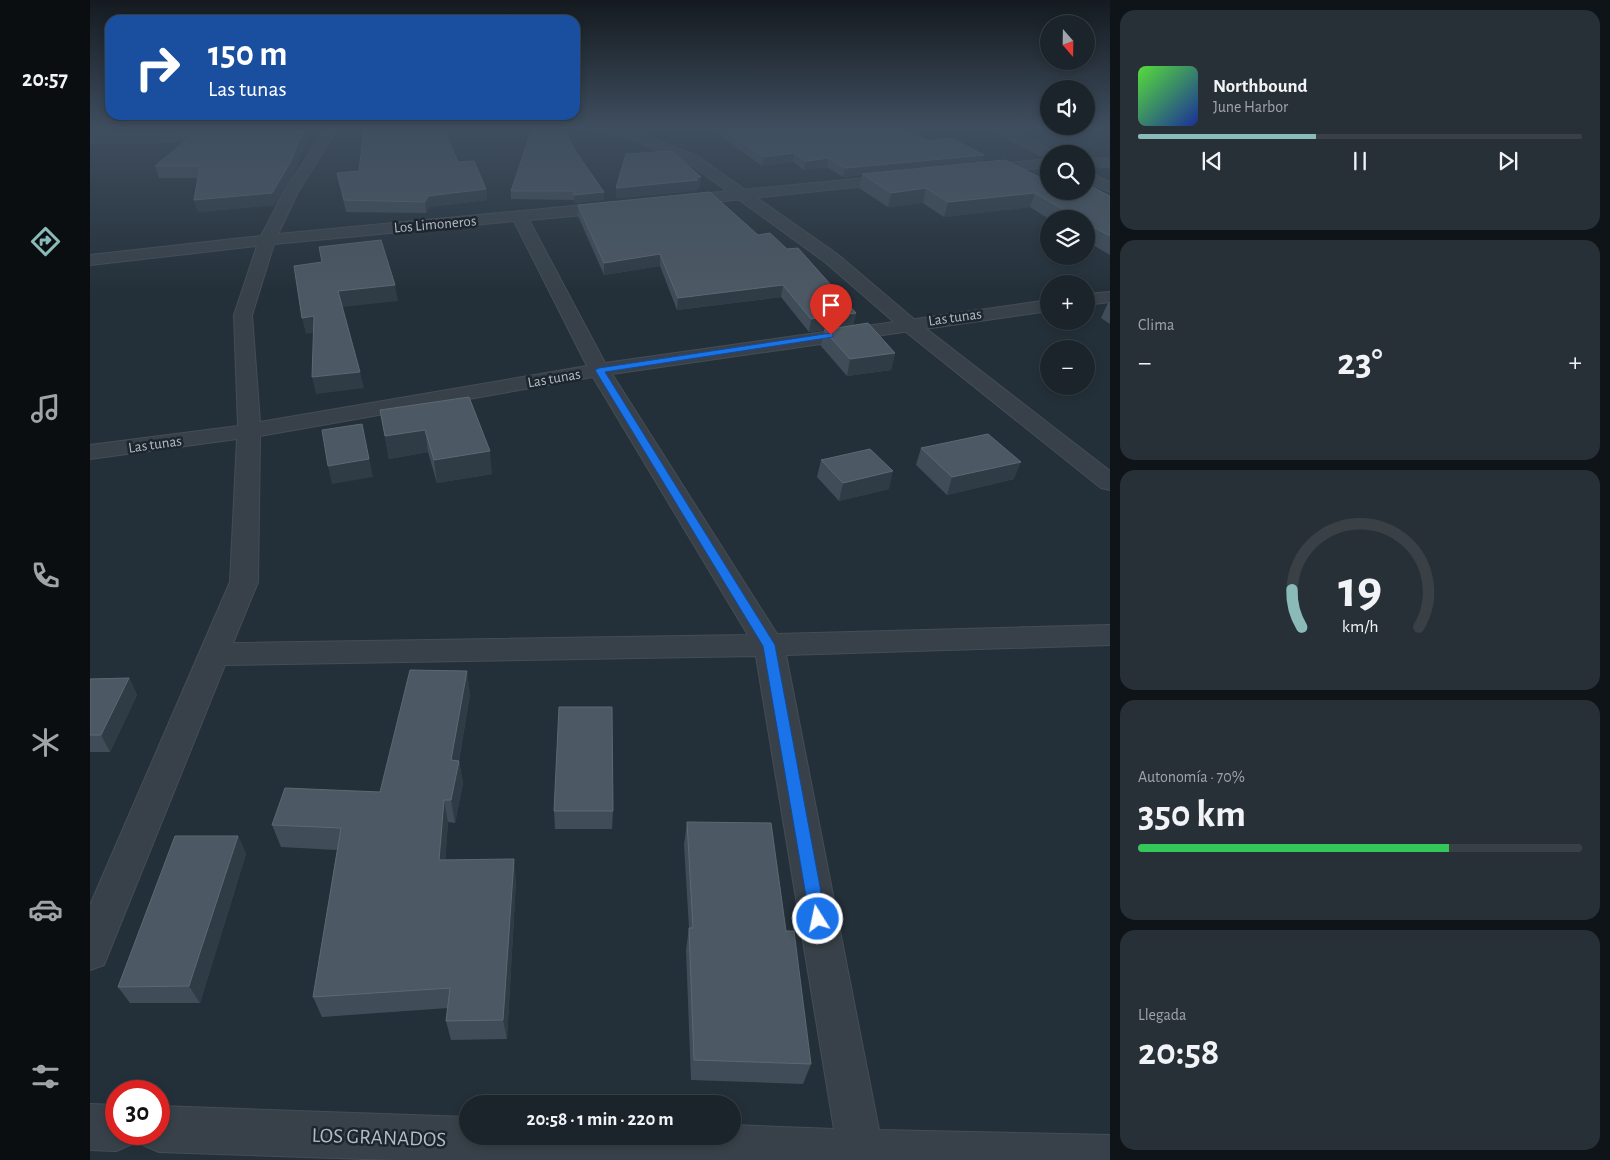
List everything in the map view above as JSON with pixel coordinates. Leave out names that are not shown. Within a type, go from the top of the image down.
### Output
[{"type":"street","points":[[90,951],[244,582],[249,431],[243,315],[267,240],[297,183]]},
{"type":"street","points":[[726,183],[831,258],[908,324],[1110,483]]},
{"type":"street","points":[[665,202],[857,183]]},
{"type":"street","name":"Los Limoneros","points":[[90,260],[267,240],[636,205]]},
{"type":"street","points":[[519,216],[599,370],[769,645],[861,1156]]},
{"type":"street","points":[[1095,299],[1110,297]]},
{"type":"street","name":"Las tunas","points":[[90,452],[249,431],[599,370],[1040,306]]},
{"type":"street","points":[[215,654],[769,645],[1110,635]]},
{"type":"street","points":[[90,1127],[105,1128]]},
{"type":"street","name":"LOS GRANADOS","points":[[170,1130],[861,1156],[1110,1158]]},
{"type":"building","points":[[197,183],[278,183],[272,193],[194,200]]},
{"type":"building","points":[[340,183],[483,183],[486,189],[428,196],[425,202],[344,200]]},
{"type":"building","points":[[514,183],[598,183],[604,192],[574,195],[574,191],[511,191]]},
{"type":"building","points":[[617,183],[666,183],[616,188]]},
{"type":"building","points":[[876,183],[1040,183],[1040,196],[1035,193],[948,202],[926,188],[891,193]]},
{"type":"building","points":[[1095,188],[1110,196],[1110,236],[1095,228],[1095,210],[1064,210],[1047,200],[1095,200]]},
{"type":"building","points":[[710,192],[758,235],[770,233],[787,249],[798,248],[856,313],[811,319],[783,285],[678,298],[660,254],[604,263],[578,205]]},
{"type":"building","points":[[381,240],[395,285],[338,291],[360,372],[312,377],[314,316],[302,318],[294,266],[322,262],[319,247]]},
{"type":"building","points":[[868,323],[895,353],[850,359],[824,330]]},
{"type":"building","points":[[469,397],[490,451],[434,460],[425,430],[385,436],[380,410]]},
{"type":"building","points":[[362,424],[369,459],[328,466],[322,430]]},
{"type":"building","points":[[988,434],[1021,462],[952,477],[921,448]]},
{"type":"building","points":[[870,449],[893,471],[843,483],[821,460]]},
{"type":"building","points":[[410,670],[467,671],[451,760],[459,761],[451,800],[444,800],[439,860],[514,859],[503,1020],[446,1021],[450,988],[313,997],[341,828],[272,825],[285,788],[380,792]]},
{"type":"building","points":[[129,678],[101,735],[90,735],[90,679]]},
{"type":"building","points":[[559,707],[612,707],[613,811],[554,811]]},
{"type":"building","points":[[687,822],[771,823],[786,931],[794,931],[811,1064],[694,1060],[689,928],[693,928]]},
{"type":"building","points":[[175,836],[238,836],[189,986],[118,987]]},
{"type":"route","points":[[818,919],[769,645],[599,370],[831,335]]}]
